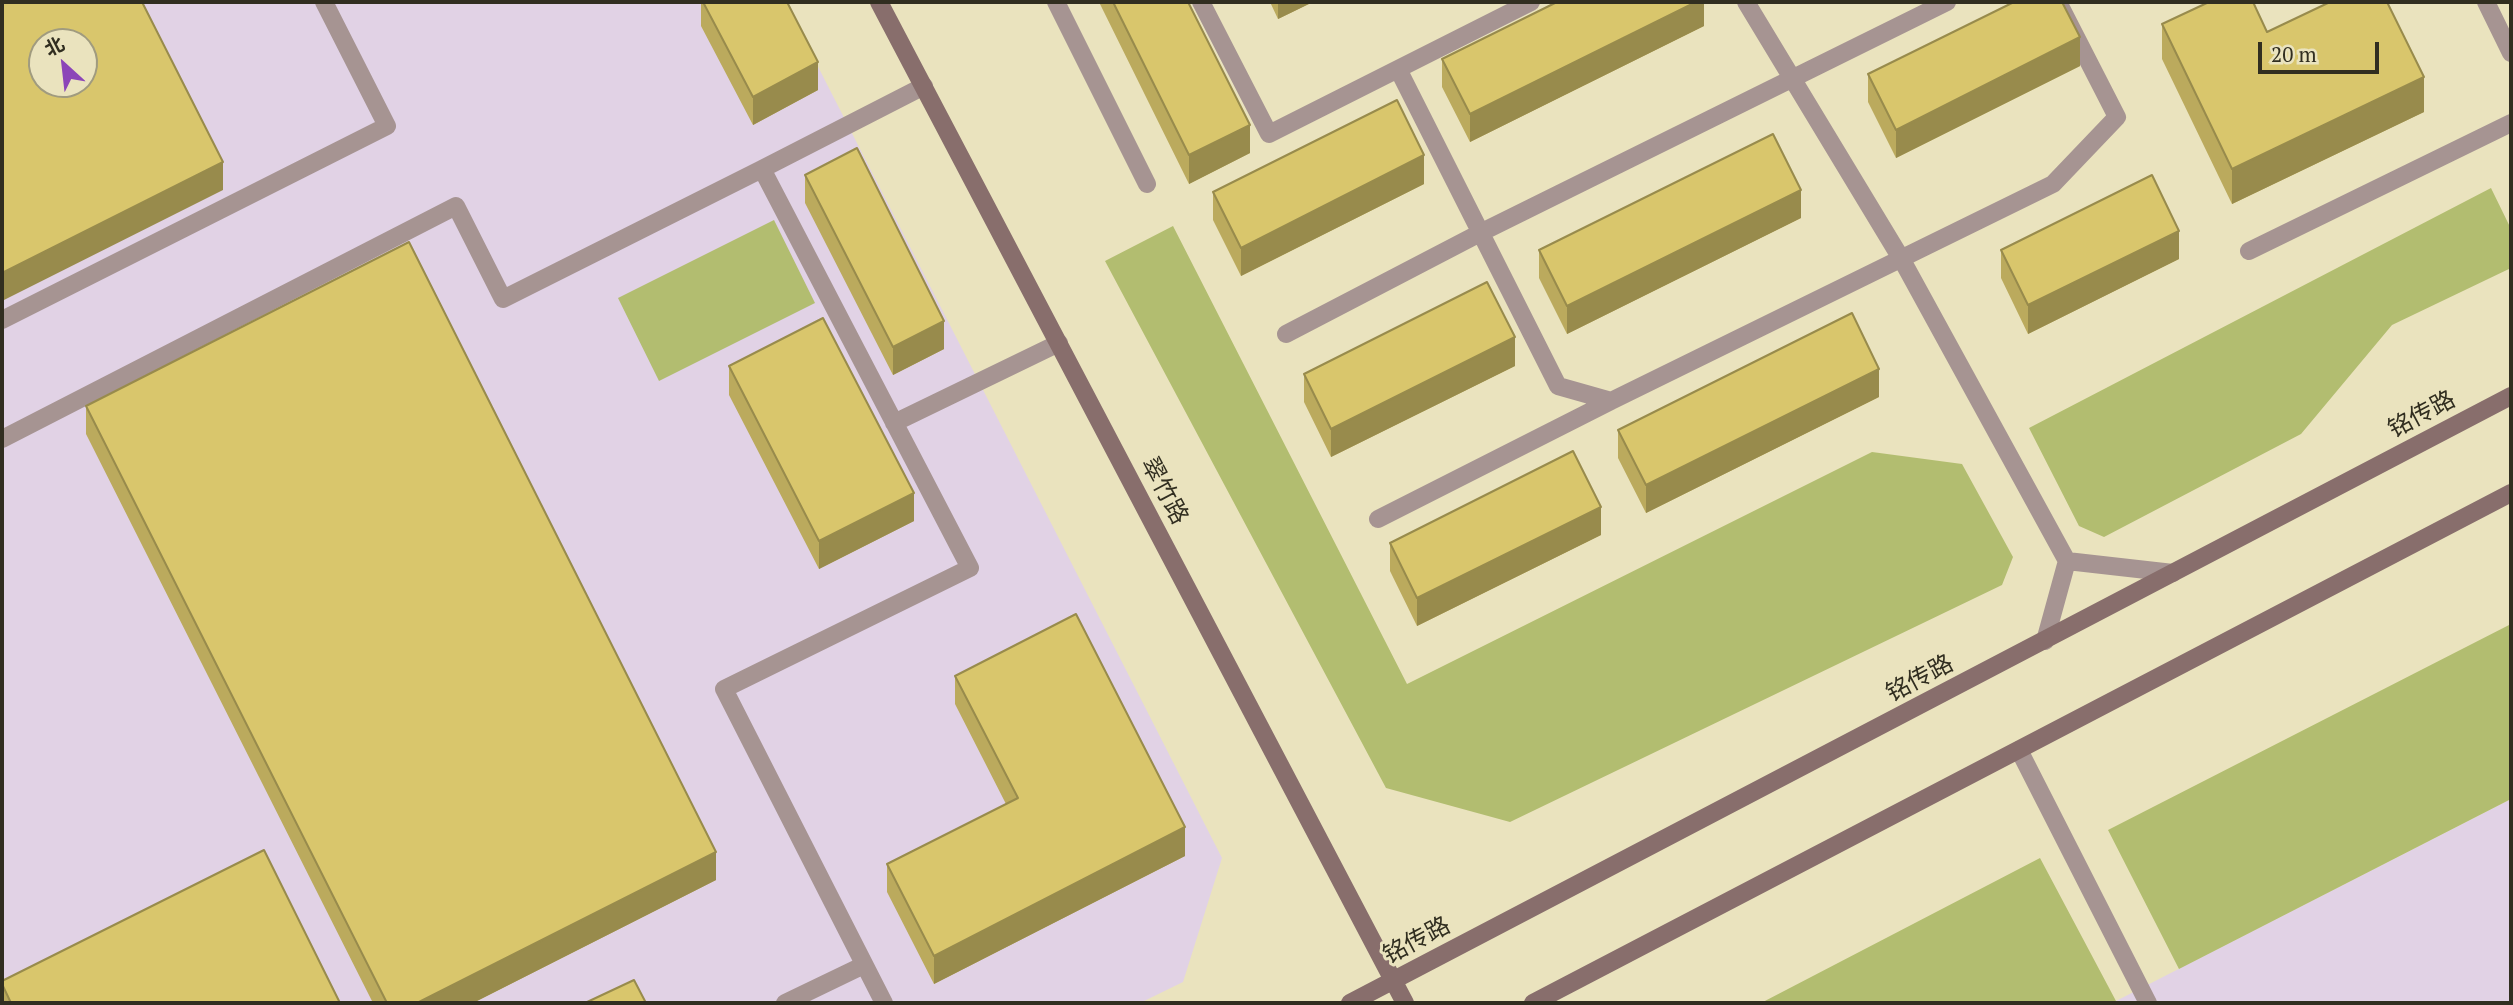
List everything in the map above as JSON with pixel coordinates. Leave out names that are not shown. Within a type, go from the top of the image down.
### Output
[{"type":"main road","name":"翠竹路","points":[[879,2],[1405,1003]]},
{"type":"main road","name":"铭传路","points":[[1350,1003],[2511,396]]},
{"type":"main road","points":[[1533,1003],[2511,493]]},
{"type":"lane","points":[[2,320],[387,126],[324,2]]},
{"type":"lane","points":[[1056,2],[1147,184]]},
{"type":"lane","points":[[1201,2],[1269,134],[1531,2]]},
{"type":"lane","points":[[1746,2],[1902,260],[2067,561],[2045,641]]},
{"type":"lane","points":[[1286,334],[1480,233],[1947,2]]},
{"type":"lane","points":[[1378,519],[1611,401],[2053,184],[2117,117],[2058,2]]},
{"type":"lane","points":[[2486,2],[2511,53]]},
{"type":"lane","points":[[1398,69],[1558,386],[1611,401]]},
{"type":"lane","points":[[2,439],[456,206],[503,299],[923,86]]},
{"type":"lane","points":[[2249,251],[2511,123]]},
{"type":"lane","points":[[762,169],[970,568],[724,689],[884,1003]]},
{"type":"lane","points":[[894,423],[1059,343]]},
{"type":"lane","points":[[2067,561],[2173,573]]},
{"type":"lane","points":[[2019,750],[2148,1003]]},
{"type":"lane","points":[[785,1003],[864,965]]},
{"type":"shaded area","points":[[2,2],[785,2],[1222,858],[1183,982],[1140,1003],[2,1003]]},
{"type":"shaded area","points":[[2511,799],[2511,1003],[2116,1001]]},
{"type":"green space","points":[[2491,188],[2511,229],[2511,268],[2392,325],[2301,434],[2104,537],[2079,526],[2029,428]]},
{"type":"green space","points":[[774,220],[815,303],[659,381],[618,298]]},
{"type":"green space","points":[[1173,226],[1407,684],[1872,452],[1962,464],[2013,557],[2002,585],[1510,822],[1386,788],[1105,261]]},
{"type":"green space","points":[[2511,624],[2511,799],[2179,969],[2108,830]]},
{"type":"green space","points":[[2040,858],[2116,1001],[1761,1003]]},
{"type":"building","points":[[2,2],[142,2],[223,162],[2,273]]},
{"type":"building","points":[[703,2],[787,2],[818,62],[753,97]]},
{"type":"building","points":[[1113,2],[1188,2],[1250,125],[1189,155]]},
{"type":"building","points":[[1557,2],[1696,2],[1470,114],[1442,59]]},
{"type":"building","points":[[2014,2],[2062,2],[2080,37],[1896,130],[1868,74]]},
{"type":"building","points":[[2209,2],[2253,2],[2267,32],[2330,2],[2387,2],[2424,77],[2232,169],[2162,24]]},
{"type":"building","points":[[1397,100],[1424,155],[1241,248],[1213,192]]},
{"type":"building","points":[[1773,134],[1801,190],[1567,306],[1539,250]]},
{"type":"building","points":[[857,148],[944,321],[893,347],[805,175]]},
{"type":"building","points":[[2152,175],[2179,231],[2028,305],[2001,250]]},
{"type":"building","points":[[409,242],[716,852],[417,1003],[387,1003],[86,406]]},
{"type":"building","points":[[1487,282],[1515,337],[1331,429],[1304,374]]},
{"type":"building","points":[[1852,313],[1879,369],[1646,485],[1618,430]]},
{"type":"building","points":[[823,318],[914,493],[819,541],[729,366]]},
{"type":"building","points":[[1573,451],[1601,507],[1417,598],[1390,543]]},
{"type":"building","points":[[1076,614],[1185,827],[934,956],[887,864],[1018,798],[955,676]]},
{"type":"building","points":[[264,850],[340,1003],[11,1003],[2,981]]},
{"type":"building","points":[[634,980],[646,1003],[585,1003]]}]
